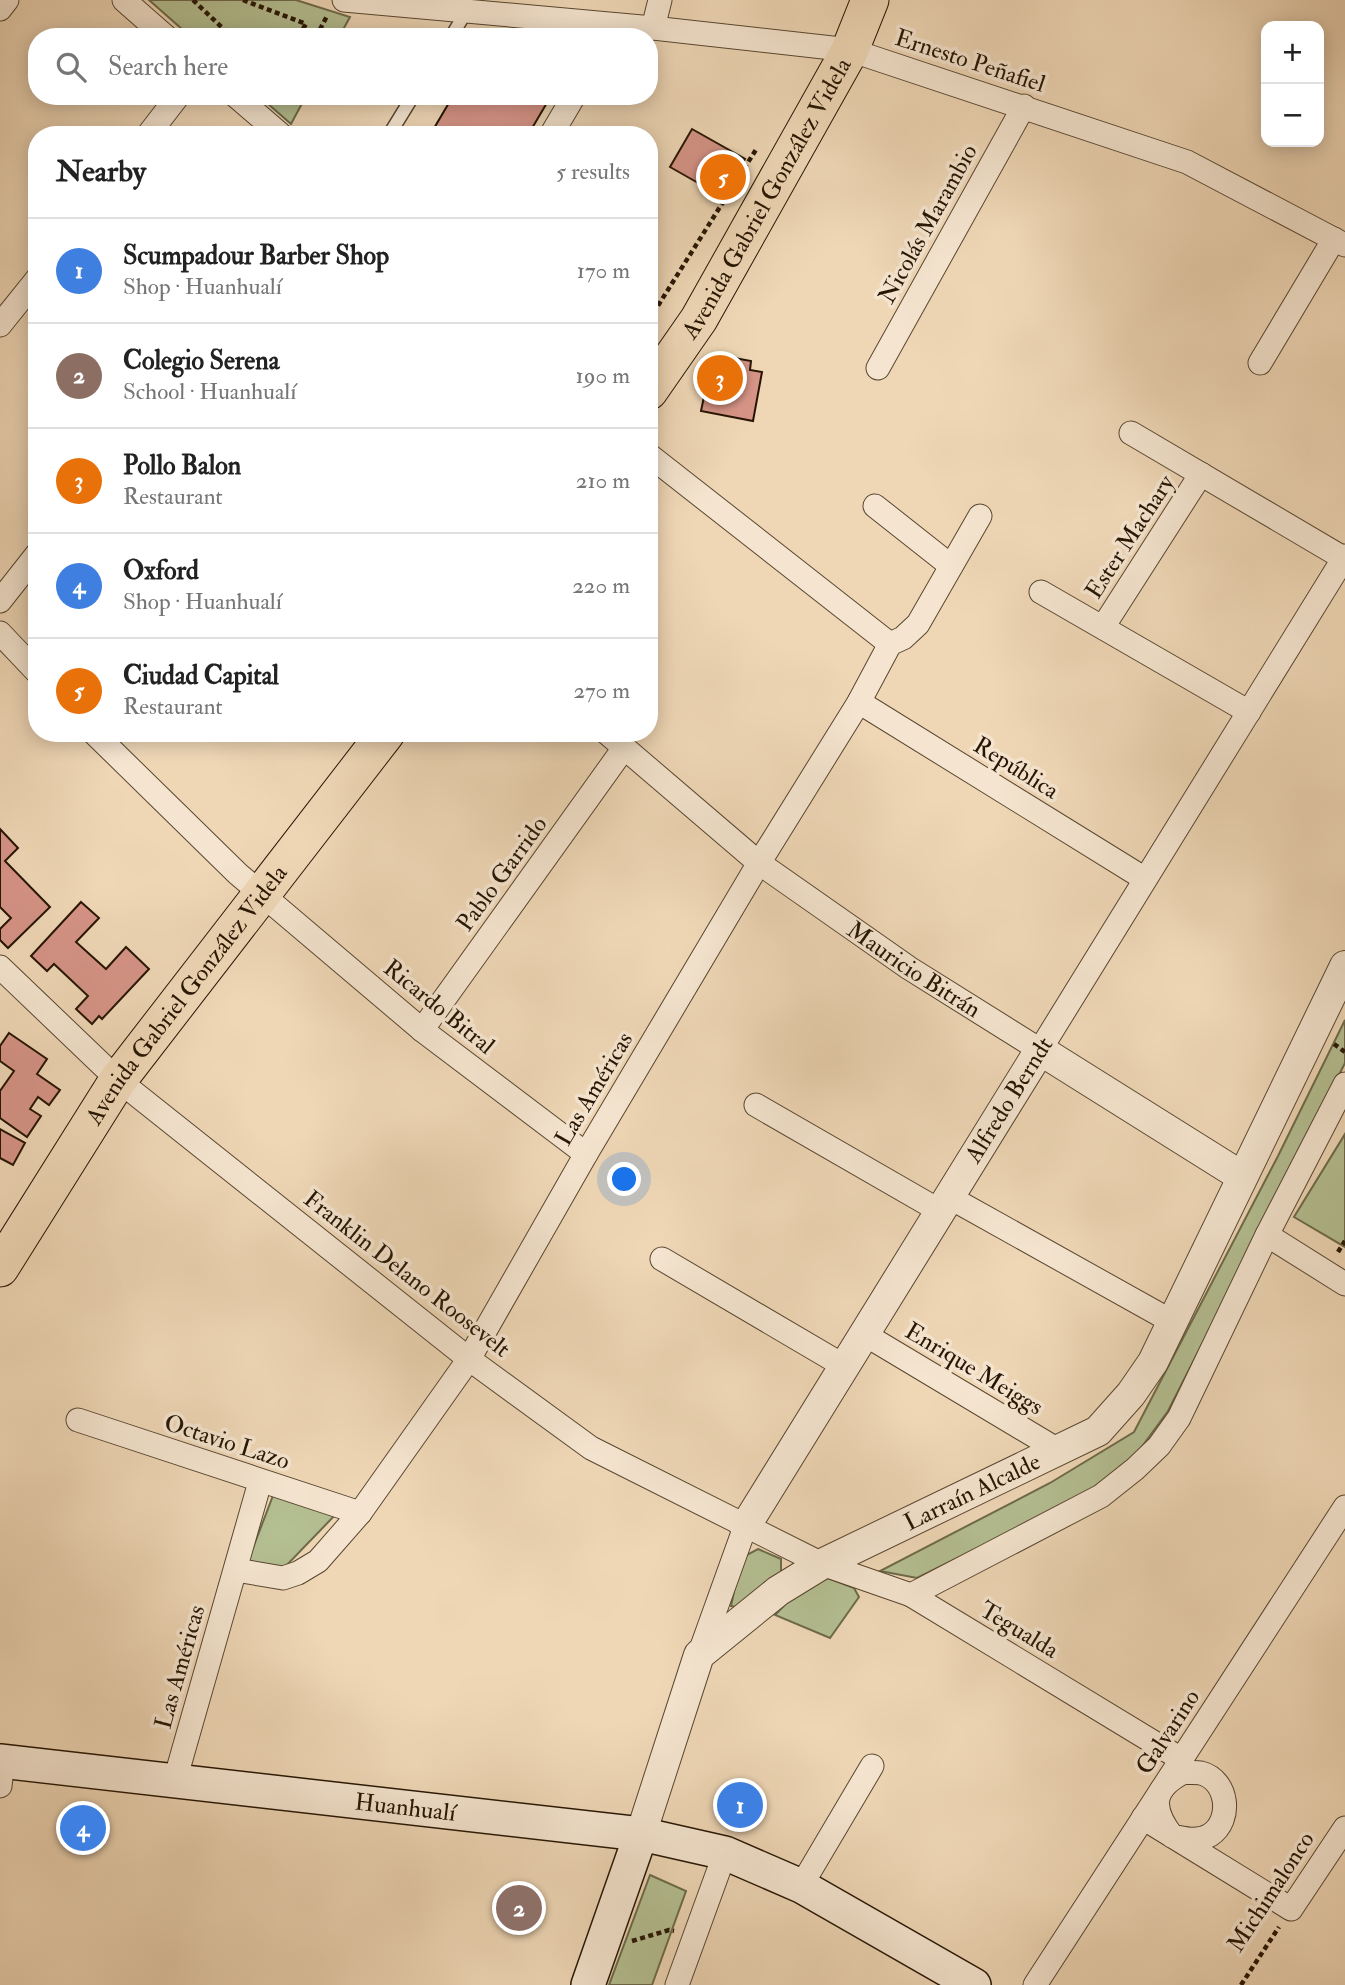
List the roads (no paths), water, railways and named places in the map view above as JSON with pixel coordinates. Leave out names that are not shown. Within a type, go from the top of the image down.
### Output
[{"type":"main road","name":"Avenida Gabriel González Videla","points":[[658,378],[699,318],[850,50],[870,0]]},
{"type":"main road","name":"Avenida Gabriel González Videla","points":[[0,1268],[118,1080],[379,742]]},
{"type":"main road","name":"Huanhualí","points":[[1,1769],[174,1780],[641,1834],[725,1853],[801,1886],[974,1985]]},
{"type":"main road","points":[[588,1985],[641,1834]]},
{"type":"street","points":[[0,9],[7,0]]},
{"type":"street","points":[[124,0],[156,28]]},
{"type":"street","name":"Ernesto Peñafiel","points":[[344,0],[591,28]]},
{"type":"street","points":[[653,28],[660,0]]},
{"type":"street","name":"Ernesto Peñafiel","points":[[658,29],[850,50],[1187,162],[1340,242]]},
{"type":"street","points":[[155,126],[171,105]]},
{"type":"street","points":[[246,105],[271,126]]},
{"type":"street","points":[[556,126],[569,105]]},
{"type":"street","name":"Nicolás Marambio","points":[[877,368],[1024,106]]},
{"type":"street","points":[[1260,363],[1340,242]]},
{"type":"street","points":[[0,325],[28,290]]},
{"type":"street","name":"Ester Machary","points":[[1131,433],[1345,558]]},
{"type":"street","points":[[658,462],[890,644]]},
{"type":"street","name":"Ester Machary","points":[[1103,627],[1201,474]]},
{"type":"street","points":[[875,506],[951,566]]},
{"type":"street","name":"Las Américas","points":[[236,1570],[283,1578],[299,1573],[318,1561],[360,1513],[469,1359],[586,1154],[759,863],[859,702],[890,644],[903,638],[918,624],[980,516]]},
{"type":"street","name":"Alfredo Berndt","points":[[699,1655],[745,1527],[1345,558]]},
{"type":"street","points":[[0,601],[28,565]]},
{"type":"street","name":"Ester Machary","points":[[1041,592],[1249,712]]},
{"type":"street","points":[[0,633],[28,663]]},
{"type":"street","name":"República","points":[[859,702],[1145,880]]},
{"type":"street","name":"Ricardo Bitral","points":[[110,742],[238,874],[422,1030],[586,1154]]},
{"type":"street","name":"Pablo Garrido","points":[[422,1030],[614,742]]},
{"type":"street","name":"Mauricio Bitrán","points":[[616,742],[759,863],[909,968],[1241,1176]]},
{"type":"street","name":"Larraín Alcalde","points":[[699,1655],[778,1591],[822,1564],[1098,1431],[1153,1362],[1345,966]]},
{"type":"street","name":"Franklin Delano Roosevelt","points":[[0,967],[118,1080],[469,1359],[591,1448],[822,1564]]},
{"type":"street","points":[[911,1595],[1101,1496],[1159,1446],[1179,1418],[1267,1235],[1345,1084]]},
{"type":"street","points":[[756,1105],[1171,1321]]},
{"type":"street","points":[[1267,1235],[1345,1284]]},
{"type":"street","points":[[662,1259],[844,1366]]},
{"type":"street","name":"Enrique Meiggs","points":[[864,1335],[1058,1450]]},
{"type":"street","name":"Octavio Lazo","points":[[78,1420],[360,1513]]},
{"type":"street","name":"Las Américas","points":[[174,1780],[260,1482]]},
{"type":"street","name":"Galvarino","points":[[1035,1985],[1345,1507]]},
{"type":"street","name":"Tegualda","points":[[822,1564],[911,1595],[1181,1759]]},
{"type":"street","points":[[641,1834],[699,1655]]},
{"type":"street","points":[[801,1886],[872,1766]]},
{"type":"street","points":[[1143,1818],[1172,1836],[1191,1840],[1209,1835],[1222,1821],[1225,1802],[1218,1785],[1203,1774],[1184,1772],[1167,1781],[1158,1799],[1160,1819],[1172,1836]]},
{"type":"street","name":"Michimalonco","points":[[1172,1836],[1291,1909],[1345,1828]]},
{"type":"street","points":[[677,1985],[725,1853]]},
{"type":"lane","points":[[456,28],[466,12]]},
{"type":"lane","points":[[395,126],[407,105]]},
{"type":"place","name":"Ciudad Capital","points":[[723,177]]},
{"type":"place","name":"Pollo Balon","points":[[720,378]]},
{"type":"place","name":"Scumpadour Barber Shop","points":[[740,1805]]},
{"type":"place","name":"Oxford","points":[[83,1828]]},
{"type":"place","name":"Colegio Serena","points":[[519,1908]]}]
